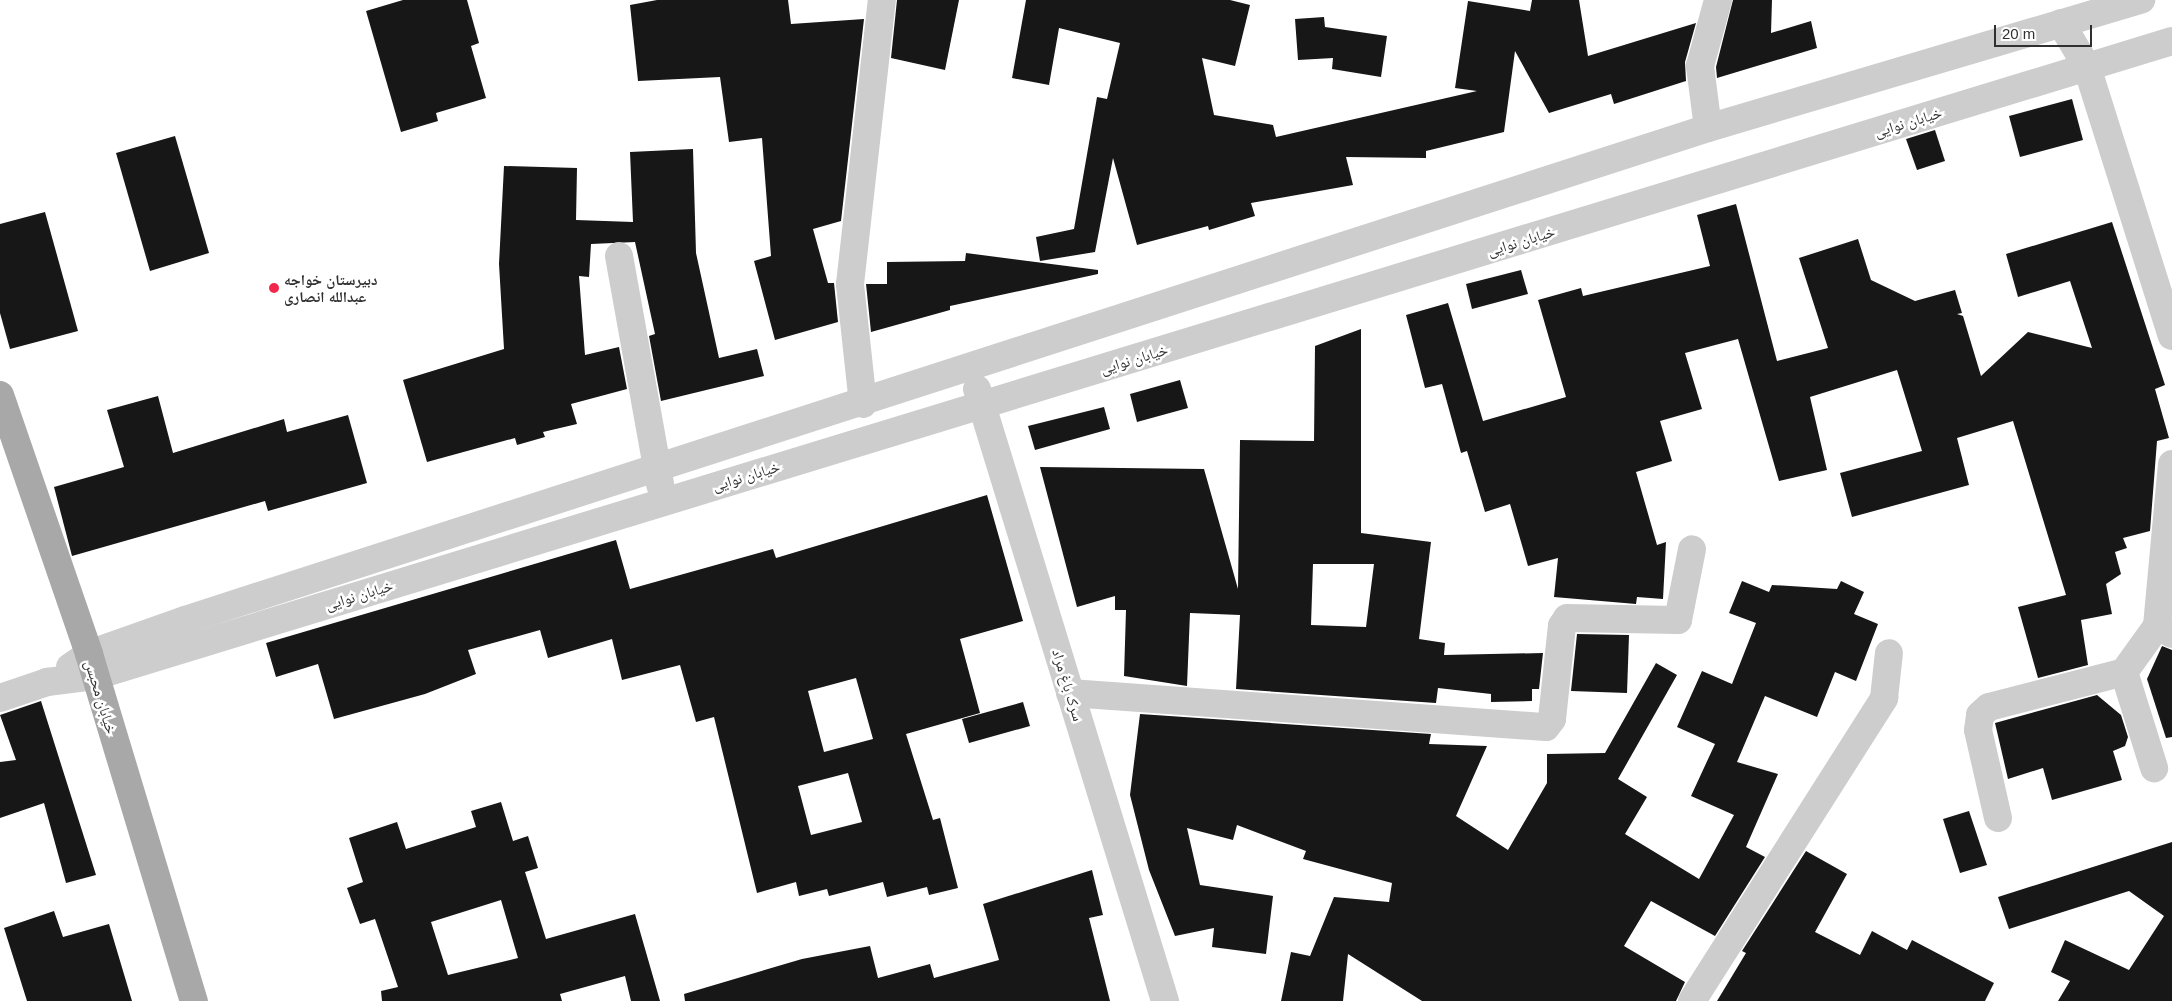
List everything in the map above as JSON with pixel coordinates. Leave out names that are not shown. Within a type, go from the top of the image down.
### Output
[{"type":"main road","name":"خیابان محبس","points":[[0,395],[92,665],[194,1001]]},
{"type":"street","points":[[863,404],[850,284],[882,0]]},
{"type":"street","points":[[1708,128],[1700,66],[1718,0]]},
{"type":"street","name":"خیابان نوایی","points":[[92,665],[657,467],[863,404],[1708,128],[2141,0]]},
{"type":"street","points":[[2061,24],[2087,67],[2172,336]]},
{"type":"street","name":"خیابان نوایی","points":[[92,665],[664,501],[982,406],[2172,41]]},
{"type":"street","points":[[619,256],[664,501]]},
{"type":"street","name":"سرک باغ مراد","points":[[971,369],[1165,1001]]},
{"type":"street","points":[[1998,818],[1978,730],[1980,715],[1989,707],[2124,672],[2164,630],[2172,464]]},
{"type":"street","points":[[1070,693],[1546,727],[1552,719],[1562,626],[1567,618],[1678,620],[1692,549]]},
{"type":"street","points":[[1692,1001],[1884,698],[1889,653]]},
{"type":"street","points":[[0,698],[92,665]]},
{"type":"street","points":[[2124,672],[2154,768]]},
{"type":"building","points":[[403,0],[467,0],[479,43],[471,46],[486,98],[436,113],[438,121],[401,132],[366,11]]},
{"type":"building","points":[[657,0],[788,0],[791,24],[864,19],[841,221],[813,229],[828,283],[834,283],[838,322],[775,340],[754,261],[771,256],[762,138],[729,142],[720,77],[638,81],[630,5]]},
{"type":"building","points":[[897,0],[959,0],[945,70],[891,58]]},
{"type":"building","points":[[1026,0],[1230,0],[1250,5],[1235,66],[1202,58],[1214,115],[1273,125],[1276,137],[1477,91],[1455,88],[1468,1],[1530,11],[1532,0],[1579,0],[1588,56],[1696,23],[1685,62],[1686,81],[1614,104],[1611,94],[1549,113],[1515,51],[1504,132],[1426,151],[1426,158],[1346,157],[1353,185],[1251,203],[1255,216],[1209,230],[1208,226],[1137,245],[1113,158],[1095,252],[1040,261],[1036,237],[1074,229],[1097,97],[1107,99],[1120,43],[1059,28],[1049,85],[1012,78]]},
{"type":"building","points":[[1733,0],[1772,0],[1771,33],[1811,21],[1817,48],[1717,78],[1716,67]]},
{"type":"building","points":[[1324,17],[1325,27],[1387,36],[1381,77],[1332,69],[1333,58],[1298,60],[1295,19]]},
{"type":"building","points":[[2072,99],[2083,140],[2020,157],[2009,116]]},
{"type":"building","points":[[1935,130],[1945,161],[1917,170],[1906,139]]},
{"type":"building","points":[[175,136],[209,253],[150,271],[116,153]]},
{"type":"building","points":[[693,149],[696,253],[719,358],[757,349],[764,376],[661,401],[649,336],[655,334],[635,242],[591,244],[589,277],[579,276],[585,355],[619,347],[627,389],[571,404],[577,424],[543,432],[545,437],[517,445],[515,438],[427,462],[403,380],[504,349],[499,264],[504,166],[577,168],[576,220],[633,222],[630,152]]},
{"type":"building","points":[[1736,204],[1777,361],[1828,348],[1799,258],[1858,239],[1871,280],[1915,301],[1955,290],[1962,313],[1957,314],[1963,316],[1981,376],[2028,332],[2092,348],[2070,281],[2018,297],[2006,254],[2112,222],[2165,385],[2155,389],[2169,438],[2157,441],[2150,531],[2123,538],[2127,548],[2115,552],[2121,574],[2106,584],[2112,614],[2081,620],[2088,665],[2038,678],[2018,607],[2066,595],[2013,421],[1957,438],[1969,485],[1852,517],[1840,473],[1922,451],[1897,370],[1810,397],[1827,470],[1779,481],[1738,339],[1685,353],[1702,409],[1660,421],[1672,461],[1636,472],[1657,545],[1666,542],[1663,599],[1637,597],[1636,604],[1554,597],[1558,558],[1528,566],[1510,504],[1485,512],[1467,451],[1461,453],[1442,384],[1425,388],[1406,315],[1448,303],[1483,421],[1566,397],[1538,300],[1581,288],[1583,296],[1710,266],[1697,215]]},
{"type":"building","points":[[45,212],[78,331],[10,349],[0,313],[0,224]]},
{"type":"building","points":[[966,253],[1098,270],[1098,274],[950,306],[950,310],[871,332],[866,284],[887,284],[887,262],[965,261]]},
{"type":"building","points":[[1521,270],[1528,294],[1472,309],[1466,284]]},
{"type":"building","points":[[1361,329],[1361,533],[1431,542],[1419,639],[1445,643],[1444,655],[1543,653],[1539,689],[1532,689],[1532,701],[1491,702],[1491,694],[1438,688],[1436,703],[1236,689],[1240,615],[1190,613],[1187,686],[1124,676],[1126,610],[1115,610],[1115,596],[1077,607],[1040,467],[1204,469],[1238,589],[1240,440],[1314,441],[1315,346]],"holes":[[[1313,564],[1374,564],[1366,627],[1311,625]]]},
{"type":"building","points":[[1180,380],[1188,408],[1137,422],[1130,394]]},
{"type":"building","points":[[158,396],[173,453],[284,419],[287,432],[348,415],[367,483],[268,511],[265,501],[72,556],[54,487],[124,467],[107,410]]},
{"type":"building","points":[[1104,407],[1110,429],[1035,450],[1028,426]]},
{"type":"building","points":[[987,495],[1023,621],[960,639],[980,713],[906,734],[933,820],[940,818],[958,888],[929,895],[927,887],[887,897],[883,882],[829,896],[827,889],[799,896],[796,882],[757,893],[714,717],[696,722],[680,665],[622,680],[612,639],[548,658],[540,630],[468,650],[476,674],[425,694],[334,719],[318,664],[276,677],[266,643],[616,540],[630,589],[773,549],[776,558]],"holes":[[[856,678],[873,739],[824,752],[808,691]],[[848,773],[862,822],[811,835],[798,786]]]},
{"type":"building","points":[[1742,581],[1769,592],[1772,585],[1837,589],[1841,581],[1864,592],[1854,614],[1878,624],[1856,681],[1835,672],[1817,717],[1765,696],[1737,762],[1778,774],[1746,847],[1765,857],[1715,936],[1651,901],[1624,946],[1685,982],[1676,1001],[1422,1001],[1348,954],[1343,1001],[1281,1001],[1291,952],[1310,956],[1334,897],[1389,902],[1392,883],[1303,859],[1306,851],[1237,825],[1233,840],[1187,828],[1200,885],[1273,896],[1266,954],[1212,947],[1214,928],[1175,936],[1149,870],[1130,795],[1140,714],[1431,734],[1429,744],[1487,746],[1456,816],[1508,850],[1547,783],[1547,754],[1605,753],[1656,663],[1677,675],[1618,779],[1647,797],[1625,834],[1699,879],[1734,815],[1691,796],[1715,744],[1677,727],[1702,671],[1732,684],[1756,623],[1729,613]]},
{"type":"building","points":[[1577,634],[1629,635],[1627,693],[1571,691]]},
{"type":"building","points":[[2162,646],[2172,650],[2172,737],[2166,738],[2147,679]]},
{"type":"building","points":[[2097,695],[2121,715],[2128,737],[2125,746],[2113,751],[2122,780],[2052,800],[2043,768],[2008,779],[1995,723]]},
{"type":"building","points":[[41,701],[96,875],[66,883],[44,803],[0,818],[0,762],[16,760],[0,715]]},
{"type":"building","points":[[1023,702],[1030,726],[969,743],[962,719]]},
{"type":"building","points":[[501,802],[513,841],[528,836],[538,868],[525,872],[546,939],[635,914],[660,1001],[631,1001],[625,976],[560,994],[562,1001],[382,1001],[381,991],[398,987],[375,919],[360,924],[347,888],[363,882],[349,838],[397,822],[406,849],[476,827],[471,811]],"holes":[[[501,900],[518,958],[448,975],[431,922]]]},
{"type":"building","points":[[1969,811],[1987,865],[1960,873],[1943,819]]},
{"type":"building","points":[[2172,842],[2172,1001],[2058,1001],[2070,981],[2051,972],[2065,940],[2129,970],[2164,916],[2129,891],[2009,929],[1998,897]]},
{"type":"building","points":[[1806,851],[1847,874],[1815,932],[1860,955],[1872,931],[1907,950],[1912,940],[1994,983],[1985,1001],[1717,1001],[1746,953],[1742,951]]},
{"type":"building","points":[[1092,870],[1103,915],[1089,918],[1110,1001],[685,1001],[684,994],[802,959],[870,946],[878,978],[930,964],[934,978],[999,960],[983,904]]},
{"type":"building","points":[[54,911],[63,937],[109,924],[132,1001],[27,1001],[4,928]]},
{"type":"place","name":"دبیرستان خواجه عبدالله انصاری","points":[[274,288]]}]
